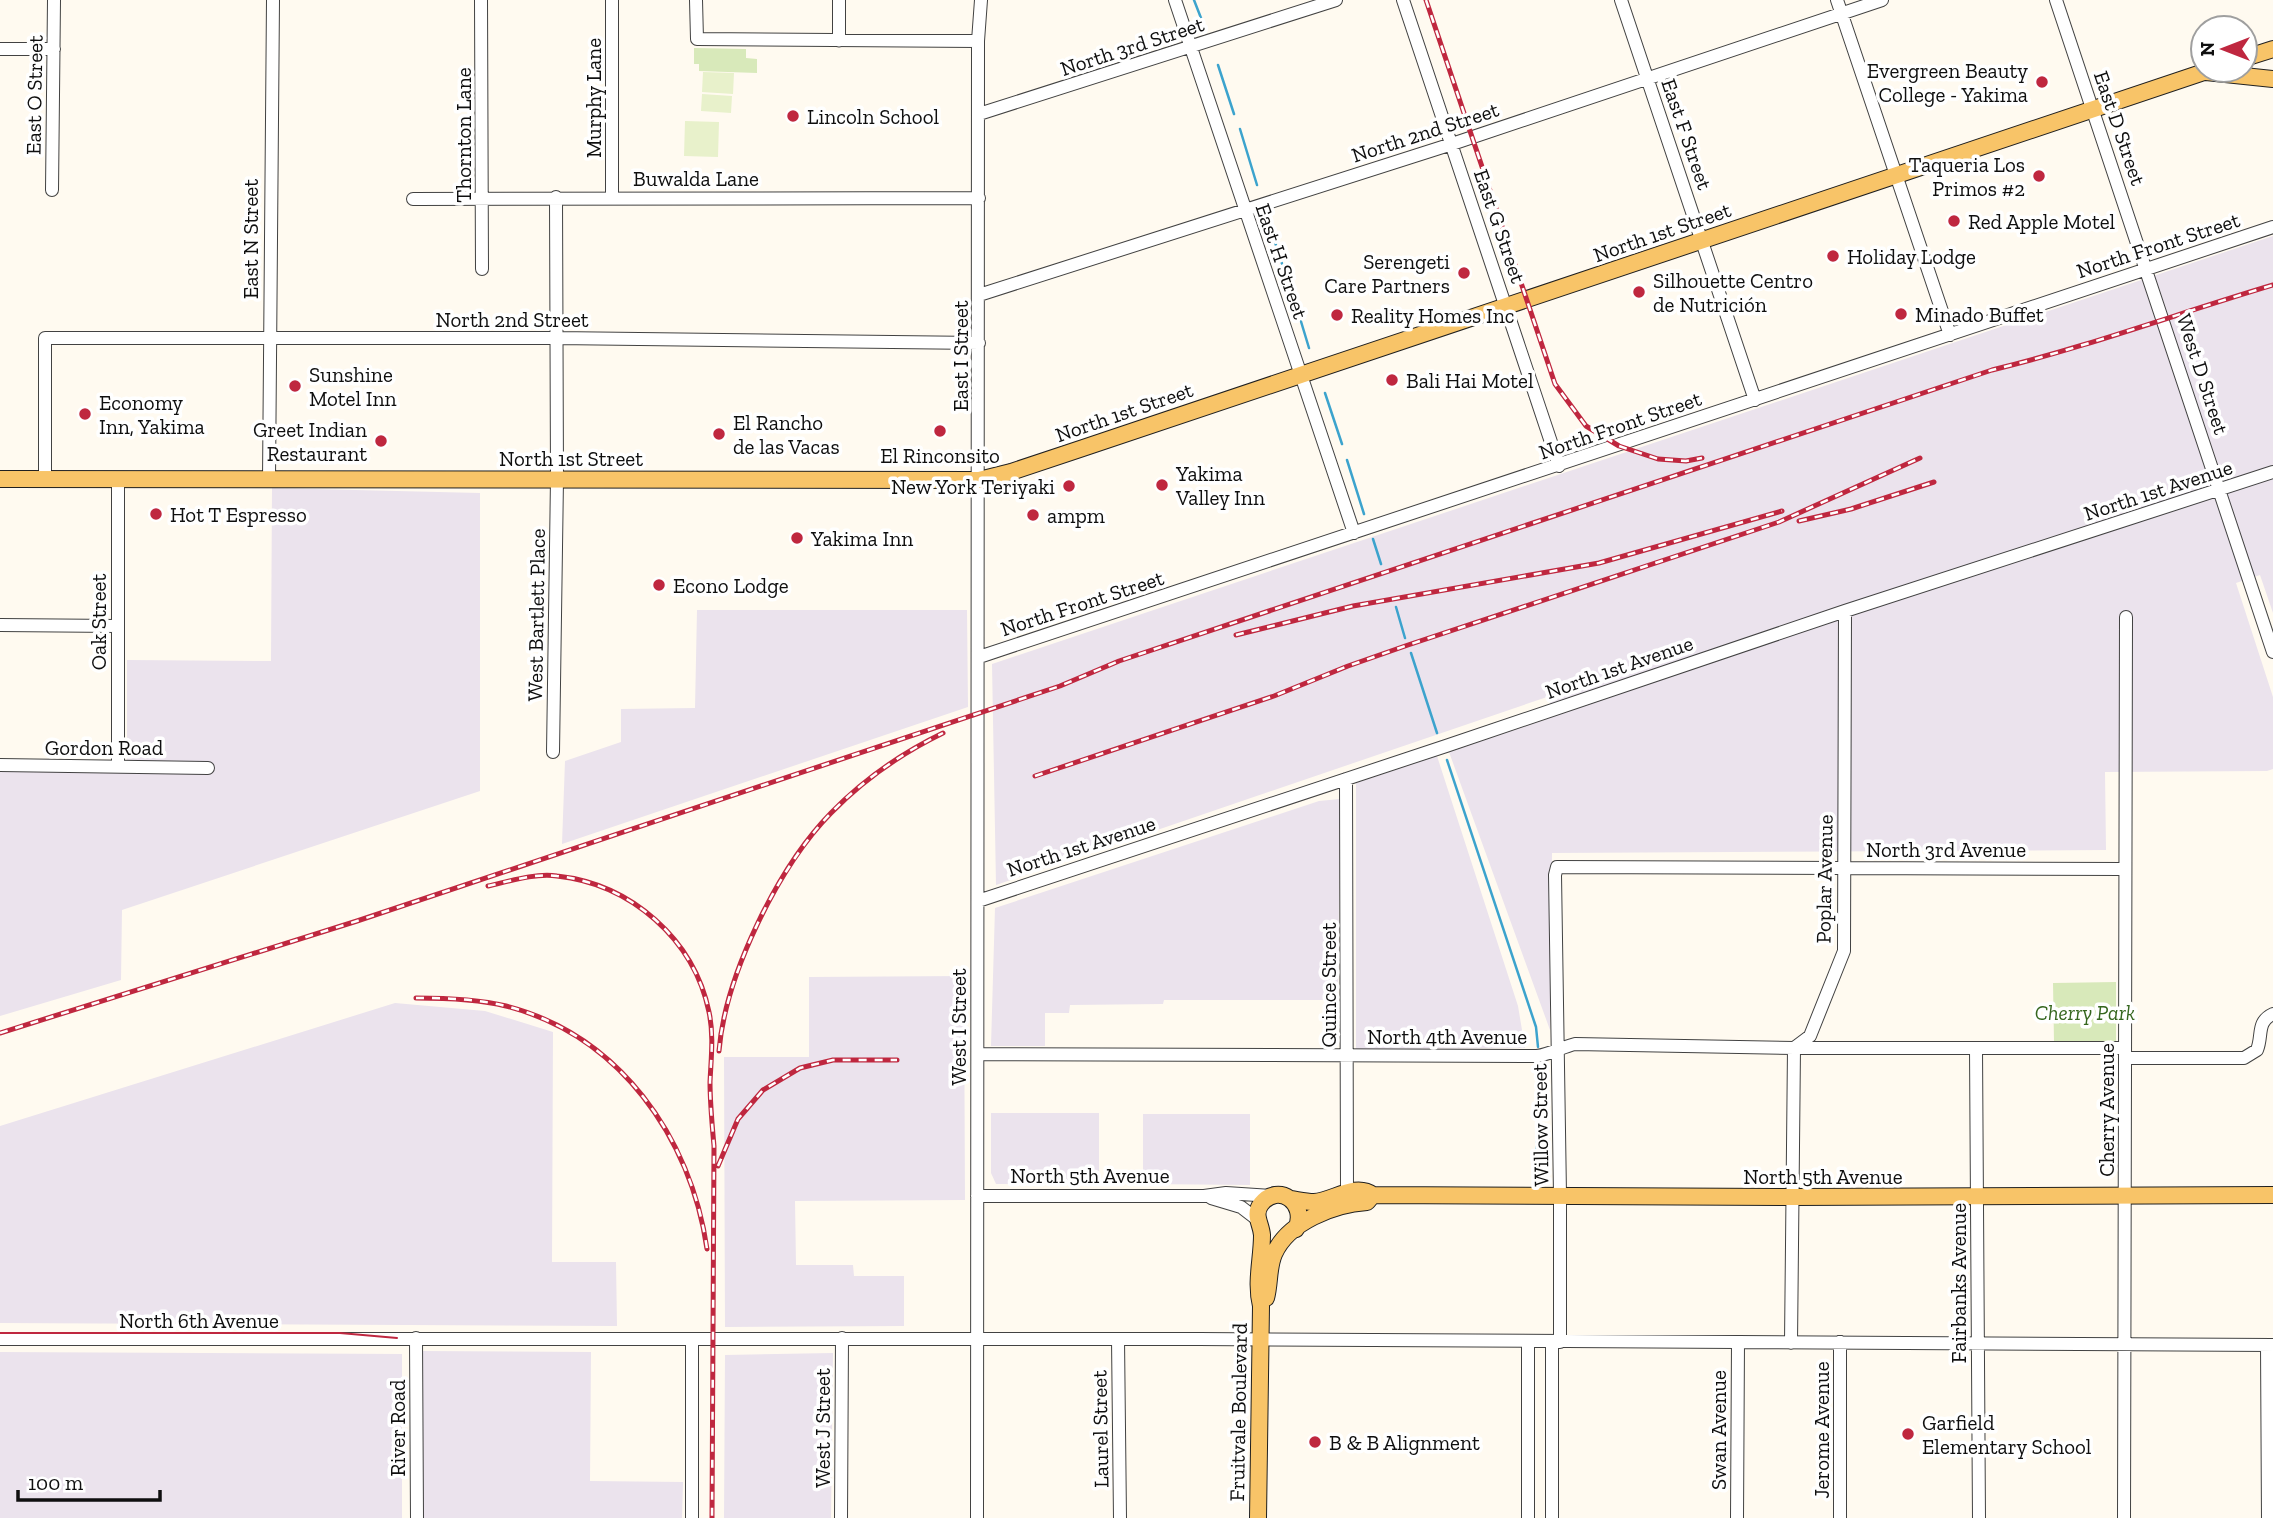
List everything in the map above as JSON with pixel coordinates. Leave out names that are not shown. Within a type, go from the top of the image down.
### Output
[{"type":"main road","name":"North 1st Street","points":[[0,479],[979,480],[1011,472],[2189,78]]},
{"type":"main road","name":"North 5th Avenue","points":[[1291,1199],[1316,1202],[1347,1192],[1366,1191],[1373,1195],[1794,1197],[2273,1195]]},
{"type":"main road","name":"North 5th Avenue","points":[[1291,1233],[1319,1213],[1339,1205],[1367,1202],[1373,1195]]},
{"type":"main road","points":[[1260,1225],[1272,1237],[1291,1233],[1300,1216],[1291,1199],[1272,1196]]},
{"type":"main road","name":"Fruitvale Boulevard","points":[[1258,1518],[1262,1306],[1258,1273],[1259,1208],[1272,1196]]},
{"type":"main road","name":"Fruitvale Boulevard","points":[[1262,1306],[1268,1296],[1274,1255],[1291,1233]]},
{"type":"street","name":"East O Street","points":[[52,190],[54,0]]},
{"type":"street","name":"East N Street","points":[[269,479],[273,0]]},
{"type":"street","name":"Thornton Lane","points":[[481,0],[482,269]]},
{"type":"street","name":"Murphy Lane","points":[[612,0],[612,197]]},
{"type":"street","points":[[696,0],[697,39],[978,41]]},
{"type":"street","points":[[839,0],[839,41]]},
{"type":"street","name":"East I Street","points":[[979,713],[978,41],[981,0]]},
{"type":"street","name":"East H Street","points":[[1175,0],[1354,533]]},
{"type":"street","name":"North 3rd Street","points":[[979,114],[1336,0]]},
{"type":"street","name":"East G Street","points":[[1404,0],[1559,466]]},
{"type":"street","name":"East F Street","points":[[1621,0],[1755,400]]},
{"type":"street","points":[[1837,0],[1950,335]]},
{"type":"street","name":"North 2nd Street","points":[[979,295],[1452,144],[1882,0]]},
{"type":"street","name":"East D Street","points":[[2056,0],[2147,269]]},
{"type":"street","points":[[0,49],[54,49]]},
{"type":"street","name":"West Bartlett Place","points":[[554,752],[556,197]]},
{"type":"street","name":"Buwalda Lane","points":[[413,199],[979,198]]},
{"type":"street","name":"North Front Street","points":[[979,657],[2273,227]]},
{"type":"street","name":"West D Street","points":[[2147,269],[2273,648]]},
{"type":"street","name":"North 2nd Street","points":[[45,478],[45,338],[556,338],[979,343]]},
{"type":"street","name":"North 1st Avenue","points":[[978,901],[1845,611],[2273,472]]},
{"type":"street","name":"Oak Street","points":[[118,478],[118,766]]},
{"type":"street","name":"Poplar Avenue","points":[[1794,1048],[1810,1036],[1844,951],[1845,611]]},
{"type":"street","name":"Cherry Avenue","points":[[2124,1518],[2126,617]]},
{"type":"street","points":[[0,625],[117,626]]},
{"type":"street","name":"West I Street","points":[[977,1518],[979,713]]},
{"type":"street","name":"Gordon Road","points":[[0,765],[208,768]]},
{"type":"street","name":"Quince Street","points":[[1346,779],[1347,1192]]},
{"type":"street","name":"North 3rd Avenue","points":[[1557,867],[2125,869]]},
{"type":"street","name":"Willow Street","points":[[1552,1518],[1560,1195],[1557,867]]},
{"type":"street","name":"North 4th Avenue","points":[[978,1054],[1537,1056],[1575,1044],[1976,1049],[2244,1058],[2257,1051],[2260,1026],[2264,1018],[2273,1014]]},
{"type":"street","points":[[1791,1343],[1794,1048]]},
{"type":"street","name":"Fairbanks Avenue","points":[[1976,1049],[1979,1518]]},
{"type":"street","name":"North 5th Avenue","points":[[977,1196],[1204,1196],[1226,1193],[1272,1196]]},
{"type":"street","name":"North 5th Avenue","points":[[1204,1196],[1241,1207],[1260,1225]]},
{"type":"street","name":"River Road","points":[[416,1338],[416,1518]]},
{"type":"street","name":"West J Street","points":[[841,1518],[842,1338]]},
{"type":"street","name":"North 6th Avenue","points":[[0,1339],[1261,1339],[2270,1345]]},
{"type":"street","points":[[692,1339],[692,1518]]},
{"type":"street","name":"Laurel Street","points":[[1118,1339],[1120,1518]]},
{"type":"street","points":[[1528,1342],[1528,1518]]},
{"type":"street","name":"Swan Avenue","points":[[1737,1518],[1738,1342]]},
{"type":"street","name":"Jerome Avenue","points":[[1840,1342],[1840,1518]]},
{"type":"street","points":[[2268,1518],[2270,1345]]},
{"type":"shaded area","points":[[2273,236],[2273,613],[2260,575],[2236,583],[2273,697],[2273,769],[2105,772],[2106,850],[1552,853],[1550,1030],[1449,752],[1550,718],[1550,696],[996,885],[992,664]]},
{"type":"shaded area","points":[[272,488],[480,493],[480,791],[122,910],[121,980],[0,1016],[0,768],[127,769],[127,660],[271,661]]},
{"type":"shaded area","points":[[697,610],[967,610],[968,707],[562,844],[565,761],[621,742],[621,709],[695,708]]},
{"type":"shaded area","points":[[1437,756],[1518,1006],[1525,1048],[1356,1049],[1356,783]]},
{"type":"shaded area","points":[[1340,799],[1338,1000],[1164,1000],[1163,1004],[1070,1005],[1069,1013],[1045,1013],[1045,1046],[991,1046],[995,908],[1319,801]]},
{"type":"shaded area","points":[[964,976],[965,1200],[795,1201],[796,1265],[853,1265],[854,1276],[904,1276],[904,1326],[725,1327],[724,1057],[809,1057],[809,977]]},
{"type":"shaded area","points":[[395,1003],[485,1011],[553,1032],[552,1262],[616,1262],[617,1326],[0,1323],[0,1126]]},
{"type":"shaded area","points":[[991,1113],[1099,1113],[1099,1184],[996,1184],[991,1173]]},
{"type":"shaded area","points":[[1143,1114],[1250,1114],[1250,1185],[1143,1184]]},
{"type":"shaded area","points":[[420,1351],[591,1352],[590,1481],[683,1482],[682,1518],[421,1518]]},
{"type":"shaded area","points":[[0,1352],[402,1354],[402,1518],[0,1518]]},
{"type":"shaded area","points":[[833,1353],[831,1518],[724,1518],[725,1355]]},
{"type":"green space","points":[[694,48],[746,49],[746,58],[757,59],[757,73],[699,71],[699,64],[694,64]]},
{"type":"green space","points":[[703,72],[734,73],[733,94],[702,92]]},
{"type":"green space","points":[[702,94],[732,96],[731,113],[701,111]]},
{"type":"green space","points":[[685,121],[719,122],[718,157],[684,156]]},
{"type":"green space","name":"Cherry Park","points":[[2116,982],[2116,1041],[2054,1042],[2053,983]]},
{"type":"waterway","points":[[1194,0],[1201,18]]},
{"type":"waterway","points":[[1218,65],[1234,114]]},
{"type":"waterway","points":[[1240,129],[1257,185]]},
{"type":"waterway","points":[[1270,227],[1288,282]]},
{"type":"waterway","points":[[1293,295],[1309,348]]},
{"type":"waterway","points":[[1325,393],[1342,444]]},
{"type":"waterway","points":[[1347,460],[1364,514]]},
{"type":"waterway","points":[[1373,539],[1381,564]]},
{"type":"waterway","points":[[1396,607],[1405,638]]},
{"type":"waterway","points":[[1411,653],[1437,733]]},
{"type":"waterway","points":[[1447,760],[1536,1027],[1538,1047]]},
{"type":"waterway","points":[[1536,1175],[1539,1064]]},
{"type":"tram line","points":[[0,1333],[340,1333],[397,1338]]},
{"type":"railway","points":[[1426,0],[1555,384],[1586,426],[1619,446],[1658,459],[1686,461],[1702,458]]},
{"type":"railway","points":[[0,1033],[357,921],[1060,686],[1119,661],[1992,370],[2273,285]]},
{"type":"railway","points":[[1035,776],[1274,696],[1408,645],[1779,522],[1920,458]]},
{"type":"railway","points":[[1799,521],[1851,509],[1934,482]]},
{"type":"railway","points":[[1236,635],[1353,606],[1599,563],[1782,511]]},
{"type":"railway","points":[[719,1051],[723,1021],[743,957],[757,924],[792,862],[831,813],[856,789],[898,758],[943,733]]},
{"type":"railway","points":[[488,886],[549,875],[584,881],[610,890],[634,903],[674,939],[701,986],[709,1012],[712,1047],[712,1518]]},
{"type":"railway","points":[[416,998],[461,999],[506,1006],[546,1020],[583,1040],[615,1066],[643,1096],[666,1131],[685,1168],[707,1249]]},
{"type":"railway","points":[[718,1166],[738,1119],[763,1090],[800,1068],[833,1060],[897,1060]]},
{"type":"place","name":"Evergreen Beauty College - Yakima","points":[[2042,82]]},
{"type":"place","name":"Lincoln School","points":[[793,116]]},
{"type":"place","name":"Taqueria Los Primos #2","points":[[2039,176]]},
{"type":"place","name":"Red Apple Motel","points":[[1954,221]]},
{"type":"place","name":"Holiday Lodge","points":[[1833,256]]},
{"type":"place","name":"Serengeti Care Partners","points":[[1464,273]]},
{"type":"place","name":"Silhouette Centro de Nutrición","points":[[1639,292]]},
{"type":"place","name":"Minado Buffet","points":[[1901,314]]},
{"type":"place","name":"Reality Homes Inc","points":[[1337,315]]},
{"type":"place","name":"Bali Hai Motel","points":[[1392,380]]},
{"type":"place","name":"Sunshine Motel Inn","points":[[295,386]]},
{"type":"place","name":"Economy Inn, Yakima","points":[[85,414]]},
{"type":"place","name":"El Rinconsito","points":[[940,431]]},
{"type":"place","name":"El Rancho de las Vacas","points":[[719,434]]},
{"type":"place","name":"Greet Indian Restaurant","points":[[381,441]]},
{"type":"place","name":"Yakima Valley Inn","points":[[1162,485]]},
{"type":"place","name":"New York Teriyaki","points":[[1069,486]]},
{"type":"place","name":"Hot T Espresso","points":[[156,514]]},
{"type":"place","name":"ampm","points":[[1033,515]]},
{"type":"place","name":"Yakima Inn","points":[[797,538]]},
{"type":"place","name":"Econo Lodge","points":[[659,585]]},
{"type":"place","name":"Garfield Elementary School","points":[[1908,1434]]},
{"type":"place","name":"B & B Alignment","points":[[1315,1442]]}]
